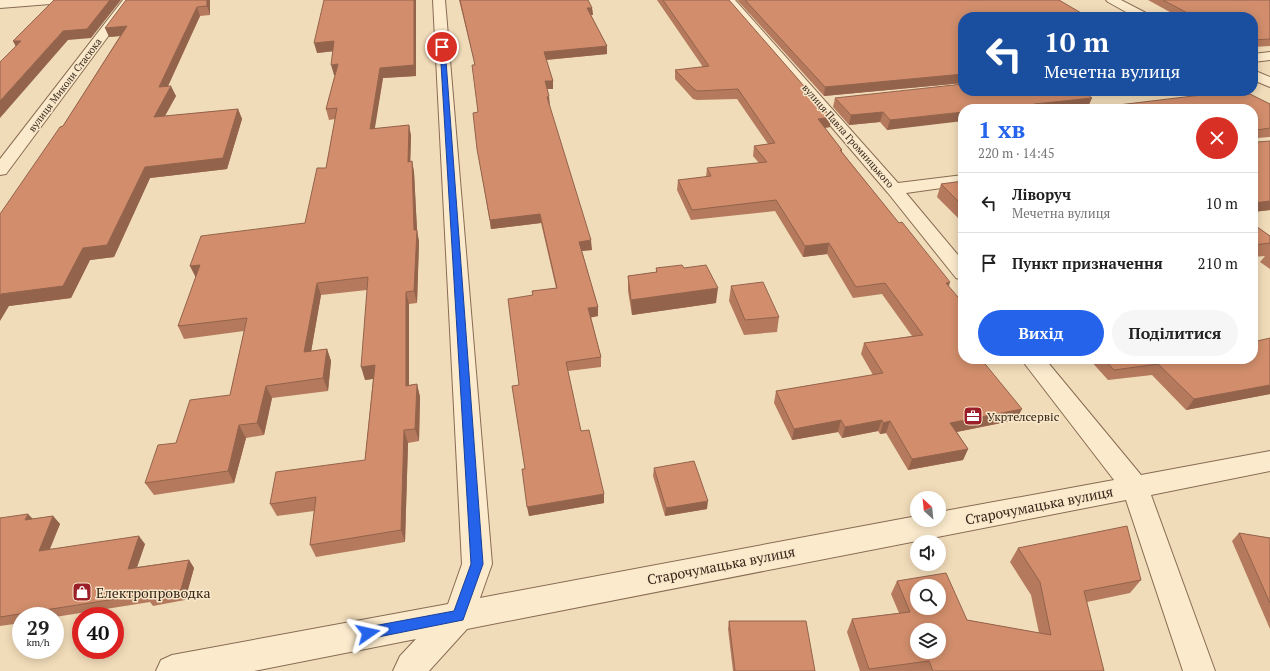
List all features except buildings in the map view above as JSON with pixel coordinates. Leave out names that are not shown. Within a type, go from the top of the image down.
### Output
[{"type":"street","points":[[0,4],[63,0]]},
{"type":"street","name":"вулиця Миколи Стасюка","points":[[0,170],[130,0]]},
{"type":"street","points":[[409,671],[411,667],[459,616],[477,564],[439,0]]},
{"type":"street","name":"вулиця Павла Громницького","points":[[729,0],[894,189],[958,268]]},
{"type":"street","points":[[1112,0],[1135,12]]},
{"type":"street","points":[[1258,57],[1270,56]]},
{"type":"street","points":[[1258,77],[1270,83]]},
{"type":"street","points":[[820,103],[836,101]]},
{"type":"street","points":[[894,189],[958,181]]},
{"type":"street","points":[[1036,364],[1134,486],[1199,671]]},
{"type":"street","name":"Старочумацька вулиця","points":[[172,671],[1270,461]]},
{"type":"place","name":"Укртелсервіс","points":[[973,416]]},
{"type":"place","name":"Електропроводка","points":[[82,592]]},
{"type":"route","points":[[368,633],[459,616],[477,564],[442,47]]}]
